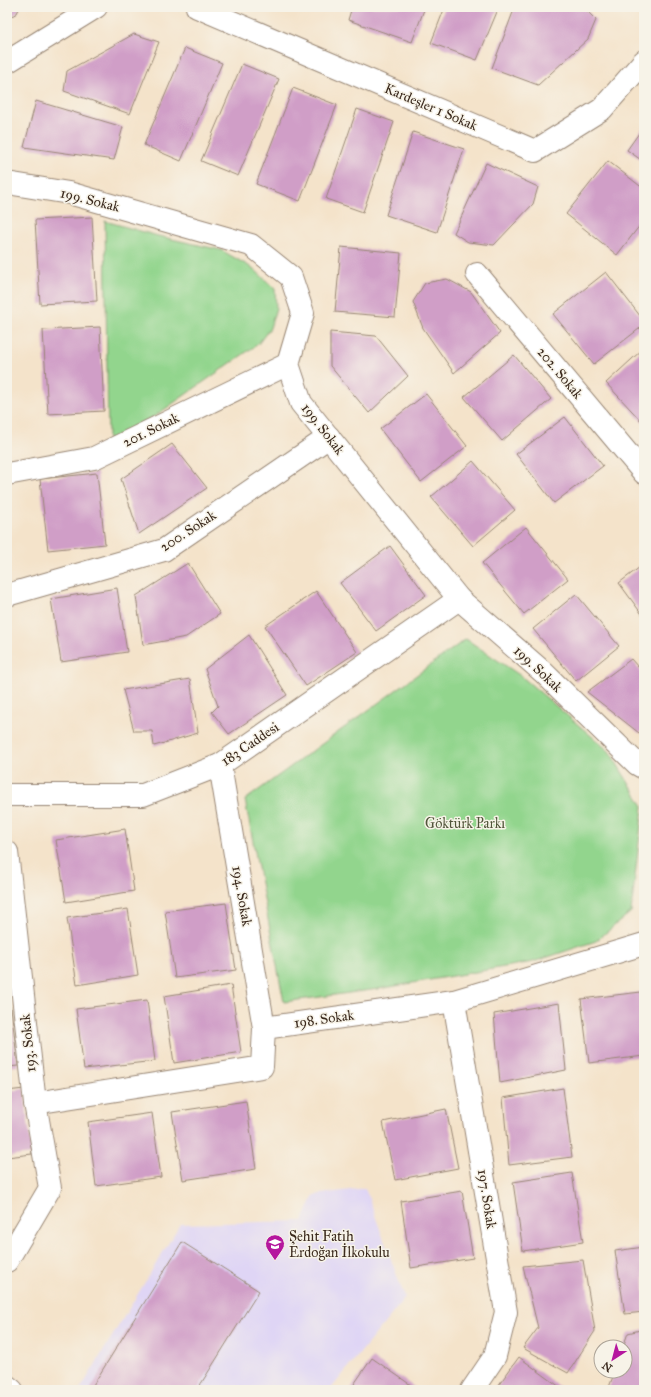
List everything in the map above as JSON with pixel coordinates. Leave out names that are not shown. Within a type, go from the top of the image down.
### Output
[{"type":"street","points":[[7,62],[96,7]]},
{"type":"street","name":"Kardeşler 1 Sokak","points":[[197,7],[535,151],[602,109],[644,61]]},
{"type":"street","name":"199. Sokak","points":[[7,183],[70,193],[251,245],[291,277],[303,313],[288,364],[301,403],[459,599],[542,672],[637,764],[644,768]]},
{"type":"street","name":"202. Sokak","points":[[477,274],[644,473]]},
{"type":"street","name":"201. Sokak","points":[[7,474],[94,458],[288,364]]},
{"type":"street","name":"200. Sokak","points":[[7,595],[164,550],[329,436]]},
{"type":"street","name":"183 Caddesi","points":[[7,794],[143,795],[220,765],[459,599]]},
{"type":"street","name":"194. Sokak","points":[[220,765],[264,1028]]},
{"type":"street","name":"193. Sokak","points":[[7,852],[35,1103],[50,1188],[17,1228],[7,1262]]},
{"type":"street","name":"198. Sokak","points":[[264,1028],[454,1001],[644,944]]},
{"type":"street","name":"197. Sokak","points":[[454,1001],[506,1312],[495,1356],[472,1390]]},
{"type":"street","points":[[35,1103],[262,1068],[264,1028]]},
{"type":"street","points":[[7,1386],[12,1390]]},
{"type":"shaded area","name":"Şehit Fatih Erdoğan İlkokulu","points":[[365,1188],[405,1298],[330,1390],[80,1390],[180,1224],[303,1221],[314,1195]]},
{"type":"green space","points":[[105,221],[158,236],[221,250],[254,269],[275,289],[276,308],[270,328],[258,344],[155,416],[108,440]]},
{"type":"green space","name":"Göktürk Parkı","points":[[466,639],[521,676],[609,751],[643,806],[631,912],[596,941],[533,962],[378,989],[284,1002],[245,800]]},
{"type":"building","points":[[7,7],[20,7],[17,13],[7,19]]},
{"type":"building","points":[[352,7],[425,7],[412,42],[348,20]]},
{"type":"building","points":[[445,7],[499,7],[477,60],[431,43]]},
{"type":"building","points":[[515,7],[583,7],[596,20],[588,39],[538,85],[492,68]]},
{"type":"building","points":[[134,34],[159,42],[130,114],[64,91],[67,71]]},
{"type":"building","points":[[185,48],[222,63],[181,161],[144,145]]},
{"type":"building","points":[[242,64],[279,79],[238,176],[201,161]]},
{"type":"building","points":[[293,88],[337,105],[300,201],[256,184]]},
{"type":"building","points":[[36,101],[123,127],[114,160],[24,147]]},
{"type":"building","points":[[357,109],[394,122],[363,212],[326,199]]},
{"type":"building","points":[[644,126],[644,162],[627,150]]},
{"type":"building","points":[[413,132],[464,149],[437,232],[386,215]]},
{"type":"building","points":[[608,161],[644,189],[644,220],[617,255],[566,214]]},
{"type":"building","points":[[486,163],[538,187],[533,204],[494,245],[468,242],[454,233]]},
{"type":"building","points":[[92,217],[97,301],[40,304],[35,220]]},
{"type":"building","points":[[341,247],[401,253],[395,317],[335,312]]},
{"type":"building","points":[[606,272],[644,321],[644,325],[594,364],[553,314]]},
{"type":"building","points":[[447,279],[471,292],[500,333],[454,373],[423,328],[413,302],[425,283]]},
{"type":"building","points":[[100,327],[104,411],[48,414],[43,330]]},
{"type":"building","points":[[330,332],[376,336],[408,376],[369,413],[330,366]]},
{"type":"building","points":[[644,348],[644,424],[606,383]]},
{"type":"building","points":[[514,355],[551,399],[502,441],[464,397]]},
{"type":"building","points":[[426,394],[467,446],[421,482],[380,429]]},
{"type":"building","points":[[565,417],[603,466],[554,503],[516,454]]},
{"type":"building","points":[[172,444],[207,488],[139,534],[121,479]]},
{"type":"building","points":[[473,461],[515,510],[473,546],[431,497]]},
{"type":"building","points":[[97,473],[105,544],[48,550],[40,479]]},
{"type":"building","points":[[526,527],[568,579],[524,614],[482,563]]},
{"type":"building","points":[[390,546],[426,595],[376,631],[340,583]]},
{"type":"building","points":[[188,563],[220,614],[186,637],[143,645],[136,596]]},
{"type":"building","points":[[644,564],[644,617],[619,583]]},
{"type":"building","points":[[117,588],[127,652],[61,662],[51,599]]},
{"type":"building","points":[[316,591],[357,652],[306,686],[265,626]]},
{"type":"building","points":[[576,594],[619,646],[576,681],[533,629]]},
{"type":"building","points":[[249,635],[287,695],[229,734],[212,712],[218,706],[205,669]]},
{"type":"building","points":[[631,659],[644,674],[644,731],[639,733],[587,692]]},
{"type":"building","points":[[190,679],[198,733],[154,746],[152,731],[134,731],[123,690]]},
{"type":"building","points":[[125,829],[134,891],[66,902],[56,840]]},
{"type":"building","points":[[226,903],[236,970],[175,978],[165,911]]},
{"type":"building","points":[[128,909],[138,975],[77,985],[67,918]]},
{"type":"building","points":[[7,960],[10,983],[7,984]]},
{"type":"building","points":[[231,985],[241,1052],[174,1063],[164,996]]},
{"type":"building","points":[[641,992],[644,1019],[644,1056],[589,1063],[581,999]]},
{"type":"building","points":[[147,1000],[155,1061],[84,1069],[76,1009]]},
{"type":"building","points":[[559,1003],[566,1070],[500,1083],[494,1014]]},
{"type":"building","points":[[7,1008],[11,1008],[18,1066],[7,1067]]},
{"type":"building","points":[[563,1088],[572,1157],[509,1165],[503,1098]]},
{"type":"building","points":[[24,1089],[32,1154],[7,1157],[7,1091]]},
{"type":"building","points":[[246,1101],[256,1169],[183,1180],[172,1112]]},
{"type":"building","points":[[446,1109],[458,1168],[395,1180],[383,1122]]},
{"type":"building","points":[[152,1113],[161,1177],[96,1186],[88,1122]]},
{"type":"building","points":[[572,1173],[583,1242],[523,1251],[513,1182]]},
{"type":"building","points":[[462,1191],[473,1258],[411,1268],[401,1201]]},
{"type":"building","points":[[182,1242],[259,1291],[197,1390],[90,1390]]},
{"type":"building","points":[[644,1247],[644,1312],[625,1314],[615,1251]]},
{"type":"building","points":[[583,1260],[595,1331],[568,1373],[523,1348],[538,1328],[523,1266]]},
{"type":"building","points":[[644,1329],[644,1390],[608,1390],[612,1379],[633,1379],[633,1339],[626,1339],[628,1333]]},
{"type":"building","points":[[519,1357],[564,1390],[495,1390]]},
{"type":"building","points":[[372,1358],[418,1390],[350,1390]]},
{"type":"place","name":"Şehit Fatih Erdoğan İlkokulu","points":[[275,1261]]}]
